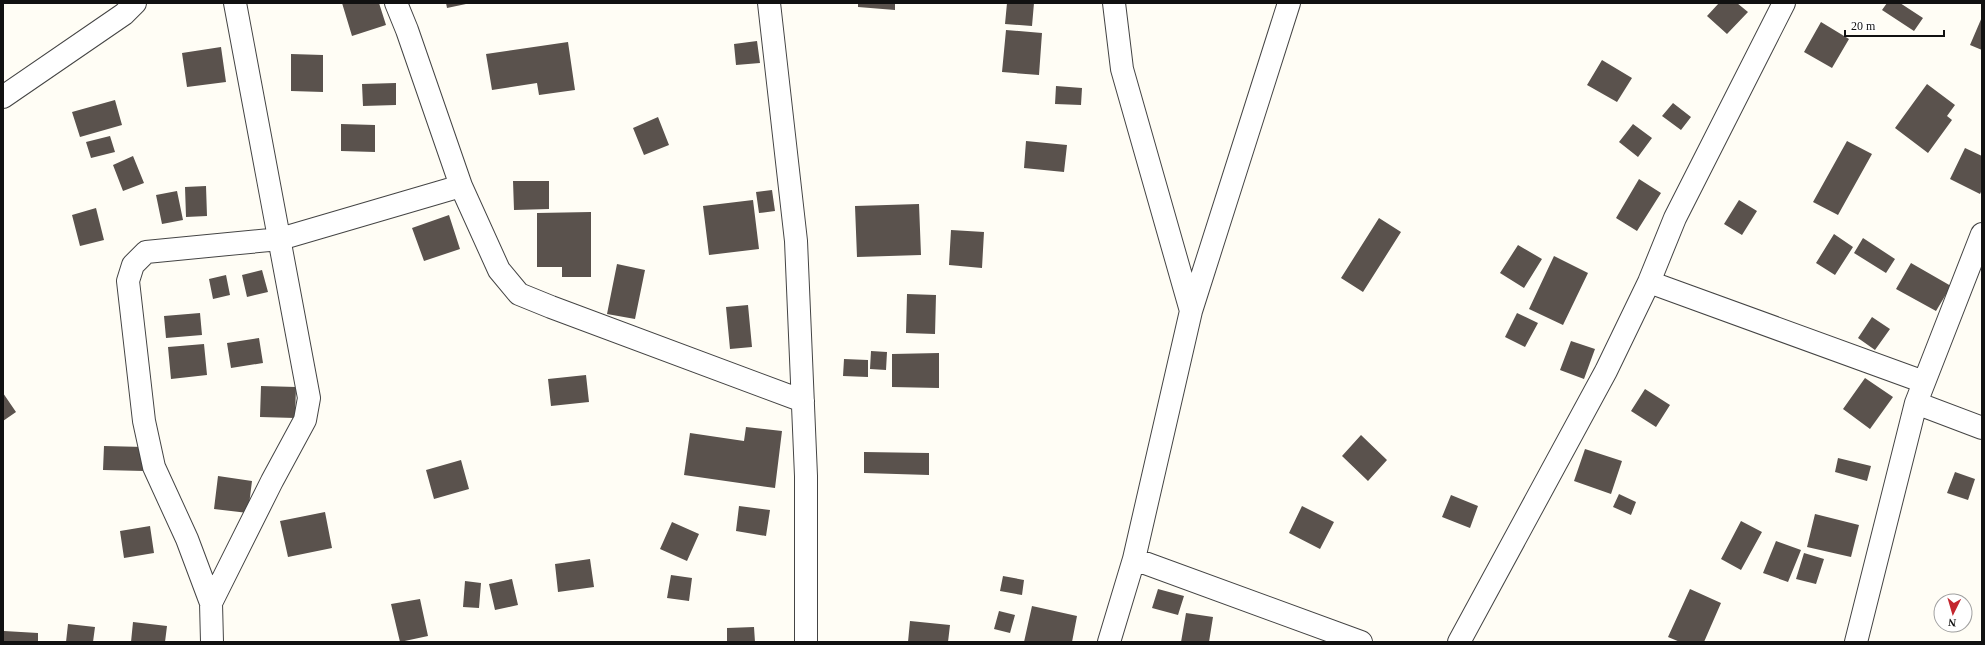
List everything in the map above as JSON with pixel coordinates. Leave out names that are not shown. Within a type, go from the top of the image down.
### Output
[{"type":"street","points":[[3,97],[124,14],[135,3]]},
{"type":"street","points":[[211,603],[272,481],[305,420],[309,398],[234,3]]},
{"type":"street","points":[[396,3],[408,30],[461,186],[499,270],[519,294],[558,310],[803,401]]},
{"type":"street","points":[[768,3],[796,241],[806,476],[806,642]]},
{"type":"street","points":[[1114,3],[1122,69],[1191,311]]},
{"type":"street","points":[[1109,642],[1134,560],[1191,311],[1289,3]]},
{"type":"street","points":[[1459,642],[1606,371],[1649,282],[1675,218],[1784,3]]},
{"type":"street","points":[[212,642],[211,603],[188,539],[154,467],[144,422],[128,281],[133,265],[146,252],[280,239],[461,186]]},
{"type":"street","points":[[1856,642],[1916,403],[1982,234]]},
{"type":"street","points":[[1649,282],[1924,382]]},
{"type":"street","points":[[1916,403],[1982,428]]},
{"type":"street","points":[[1134,560],[1361,642]]},
{"type":"building","points":[[342,3],[379,3],[386,25],[352,36]]},
{"type":"building","points":[[446,3],[466,3],[466,4],[447,8]]},
{"type":"building","points":[[858,3],[895,3],[895,10],[858,7]]},
{"type":"building","points":[[1007,3],[1034,3],[1032,26],[1005,24]]},
{"type":"building","points":[[1719,3],[1737,3],[1748,12],[1727,34],[1707,16]]},
{"type":"building","points":[[1887,3],[1900,3],[1923,18],[1914,31],[1882,10]]},
{"type":"building","points":[[1982,17],[1982,50],[1970,45]]},
{"type":"building","points":[[1821,22],[1849,39],[1832,68],[1804,52]]},
{"type":"building","points":[[1006,30],[1042,33],[1039,75],[1002,72]]},
{"type":"building","points":[[757,41],[760,63],[736,65],[734,44]]},
{"type":"building","points":[[568,42],[575,90],[539,95],[537,83],[492,90],[486,54]]},
{"type":"building","points":[[221,47],[226,82],[187,87],[182,53]]},
{"type":"building","points":[[291,54],[323,55],[323,92],[291,91]]},
{"type":"building","points":[[1602,60],[1632,78],[1617,102],[1587,85]]},
{"type":"building","points":[[396,83],[396,105],[363,106],[362,84]]},
{"type":"building","points":[[1927,84],[1955,105],[1947,116],[1952,120],[1928,153],[1895,128]]},
{"type":"building","points":[[1056,86],[1082,88],[1081,105],[1055,104]]},
{"type":"building","points":[[115,100],[122,125],[80,137],[72,112]]},
{"type":"building","points":[[1673,103],[1691,117],[1681,130],[1662,116]]},
{"type":"building","points":[[658,117],[669,145],[644,155],[633,128]]},
{"type":"building","points":[[341,124],[375,125],[375,152],[341,151]]},
{"type":"building","points":[[1633,124],[1652,138],[1638,157],[1619,142]]},
{"type":"building","points":[[110,136],[115,152],[91,158],[86,142]]},
{"type":"building","points":[[1026,141],[1067,145],[1064,172],[1024,168]]},
{"type":"building","points":[[1847,141],[1872,154],[1838,215],[1813,202]]},
{"type":"building","points":[[1965,148],[1982,156],[1982,190],[1980,194],[1950,179]]},
{"type":"building","points":[[133,156],[144,183],[123,191],[113,165]]},
{"type":"building","points":[[1639,179],[1661,193],[1637,231],[1616,218]]},
{"type":"building","points":[[513,181],[549,181],[549,209],[514,210]]},
{"type":"building","points":[[206,186],[207,216],[186,217],[185,187]]},
{"type":"building","points":[[772,190],[775,211],[759,213],[756,192]]},
{"type":"building","points":[[177,191],[183,220],[162,224],[156,195]]},
{"type":"building","points":[[753,200],[759,249],[709,255],[703,206]]},
{"type":"building","points":[[1739,200],[1757,211],[1742,235],[1724,224]]},
{"type":"building","points":[[919,204],[921,255],[857,257],[855,206]]},
{"type":"building","points":[[96,208],[104,240],[80,246],[72,215]]},
{"type":"building","points":[[591,212],[591,277],[562,277],[562,267],[537,267],[537,213]]},
{"type":"building","points":[[449,215],[460,249],[424,261],[412,228]]},
{"type":"building","points":[[1379,218],[1401,232],[1363,292],[1341,278]]},
{"type":"building","points":[[951,230],[984,232],[982,268],[949,265]]},
{"type":"building","points":[[1834,234],[1853,247],[1835,275],[1816,263]]},
{"type":"building","points":[[1863,238],[1895,259],[1886,273],[1854,253]]},
{"type":"building","points":[[1518,245],[1542,259],[1524,288],[1500,273]]},
{"type":"building","points":[[1554,256],[1588,273],[1563,325],[1529,309]]},
{"type":"building","points":[[1911,263],[1951,286],[1936,311],[1896,289]]},
{"type":"building","points":[[617,264],[645,270],[635,319],[607,314]]},
{"type":"building","points":[[262,270],[268,292],[247,297],[242,275]]},
{"type":"building","points":[[226,275],[230,295],[213,299],[209,279]]},
{"type":"building","points":[[907,294],[936,295],[935,334],[906,333]]},
{"type":"building","points":[[748,305],[752,347],[730,349],[726,307]]},
{"type":"building","points":[[200,313],[202,335],[166,338],[164,316]]},
{"type":"building","points":[[1517,313],[1538,323],[1525,347],[1505,337]]},
{"type":"building","points":[[1872,317],[1890,329],[1875,350],[1858,338]]},
{"type":"building","points":[[259,338],[263,363],[231,368],[227,343]]},
{"type":"building","points":[[1571,341],[1595,349],[1584,379],[1560,370]]},
{"type":"building","points":[[204,344],[207,375],[171,379],[168,347]]},
{"type":"building","points":[[871,351],[887,352],[886,370],[870,369]]},
{"type":"building","points":[[939,353],[939,388],[892,387],[892,354]]},
{"type":"building","points":[[844,359],[868,360],[868,377],[843,376]]},
{"type":"building","points":[[586,375],[589,402],[551,406],[548,379]]},
{"type":"building","points":[[1865,378],[1893,397],[1870,429],[1843,409]]},
{"type":"building","points":[[261,386],[296,387],[295,418],[260,417]]},
{"type":"building","points":[[1645,389],[1670,405],[1656,427],[1631,411]]},
{"type":"building","points":[[3,393],[16,412],[3,421]]},
{"type":"building","points":[[746,427],[782,431],[775,488],[684,475],[690,433],[744,441]]},
{"type":"building","points":[[1361,435],[1387,460],[1368,481],[1342,456]]},
{"type":"building","points":[[104,446],[144,447],[144,471],[103,470]]},
{"type":"building","points":[[1585,449],[1622,461],[1611,494],[1574,481]]},
{"type":"building","points":[[864,452],[929,453],[929,475],[864,473]]},
{"type":"building","points":[[1838,458],[1871,466],[1867,481],[1835,472]]},
{"type":"building","points":[[461,460],[469,489],[434,499],[426,470]]},
{"type":"building","points":[[1955,472],[1975,479],[1968,500],[1947,493]]},
{"type":"building","points":[[218,476],[252,481],[248,513],[214,509]]},
{"type":"building","points":[[1619,494],[1636,502],[1631,515],[1613,507]]},
{"type":"building","points":[[1451,495],[1478,506],[1470,528],[1442,517]]},
{"type":"building","points":[[739,506],[770,510],[766,536],[736,531]]},
{"type":"building","points":[[1302,506],[1334,522],[1320,549],[1289,533]]},
{"type":"building","points":[[325,512],[332,548],[288,557],[280,521]]},
{"type":"building","points":[[1815,514],[1859,525],[1851,557],[1807,547]]},
{"type":"building","points":[[1741,521],[1762,532],[1741,570],[1721,559]]},
{"type":"building","points":[[672,522],[699,534],[687,561],[660,549]]},
{"type":"building","points":[[150,526],[154,553],[124,558],[120,531]]},
{"type":"building","points":[[1776,541],[1801,550],[1788,582],[1763,573]]},
{"type":"building","points":[[1804,553],[1824,559],[1816,584],[1796,579]]},
{"type":"building","points":[[590,559],[594,587],[558,592],[555,564]]},
{"type":"building","points":[[671,575],[692,578],[689,601],[667,598]]},
{"type":"building","points":[[1003,576],[1024,580],[1022,595],[1000,591]]},
{"type":"building","points":[[512,579],[518,605],[495,610],[489,584]]},
{"type":"building","points":[[465,581],[481,583],[479,608],[463,607]]},
{"type":"building","points":[[1158,589],[1184,596],[1178,615],[1152,608]]},
{"type":"building","points":[[1690,589],[1721,603],[1704,642],[1680,642],[1668,637]]},
{"type":"building","points":[[420,599],[428,636],[400,642],[391,604]]},
{"type":"building","points":[[1032,606],[1077,616],[1072,642],[1024,642]]},
{"type":"building","points":[[999,611],[1015,615],[1010,633],[994,629]]},
{"type":"building","points":[[1186,613],[1213,617],[1209,642],[1181,642]]},
{"type":"building","points":[[910,621],[950,625],[948,642],[908,642]]},
{"type":"building","points":[[133,622],[167,626],[165,642],[131,642]]},
{"type":"building","points":[[68,624],[95,627],[93,642],[66,642]]},
{"type":"building","points":[[754,627],[755,642],[727,642],[727,628]]},
{"type":"building","points":[[4,631],[38,633],[38,642],[3,642]]}]
